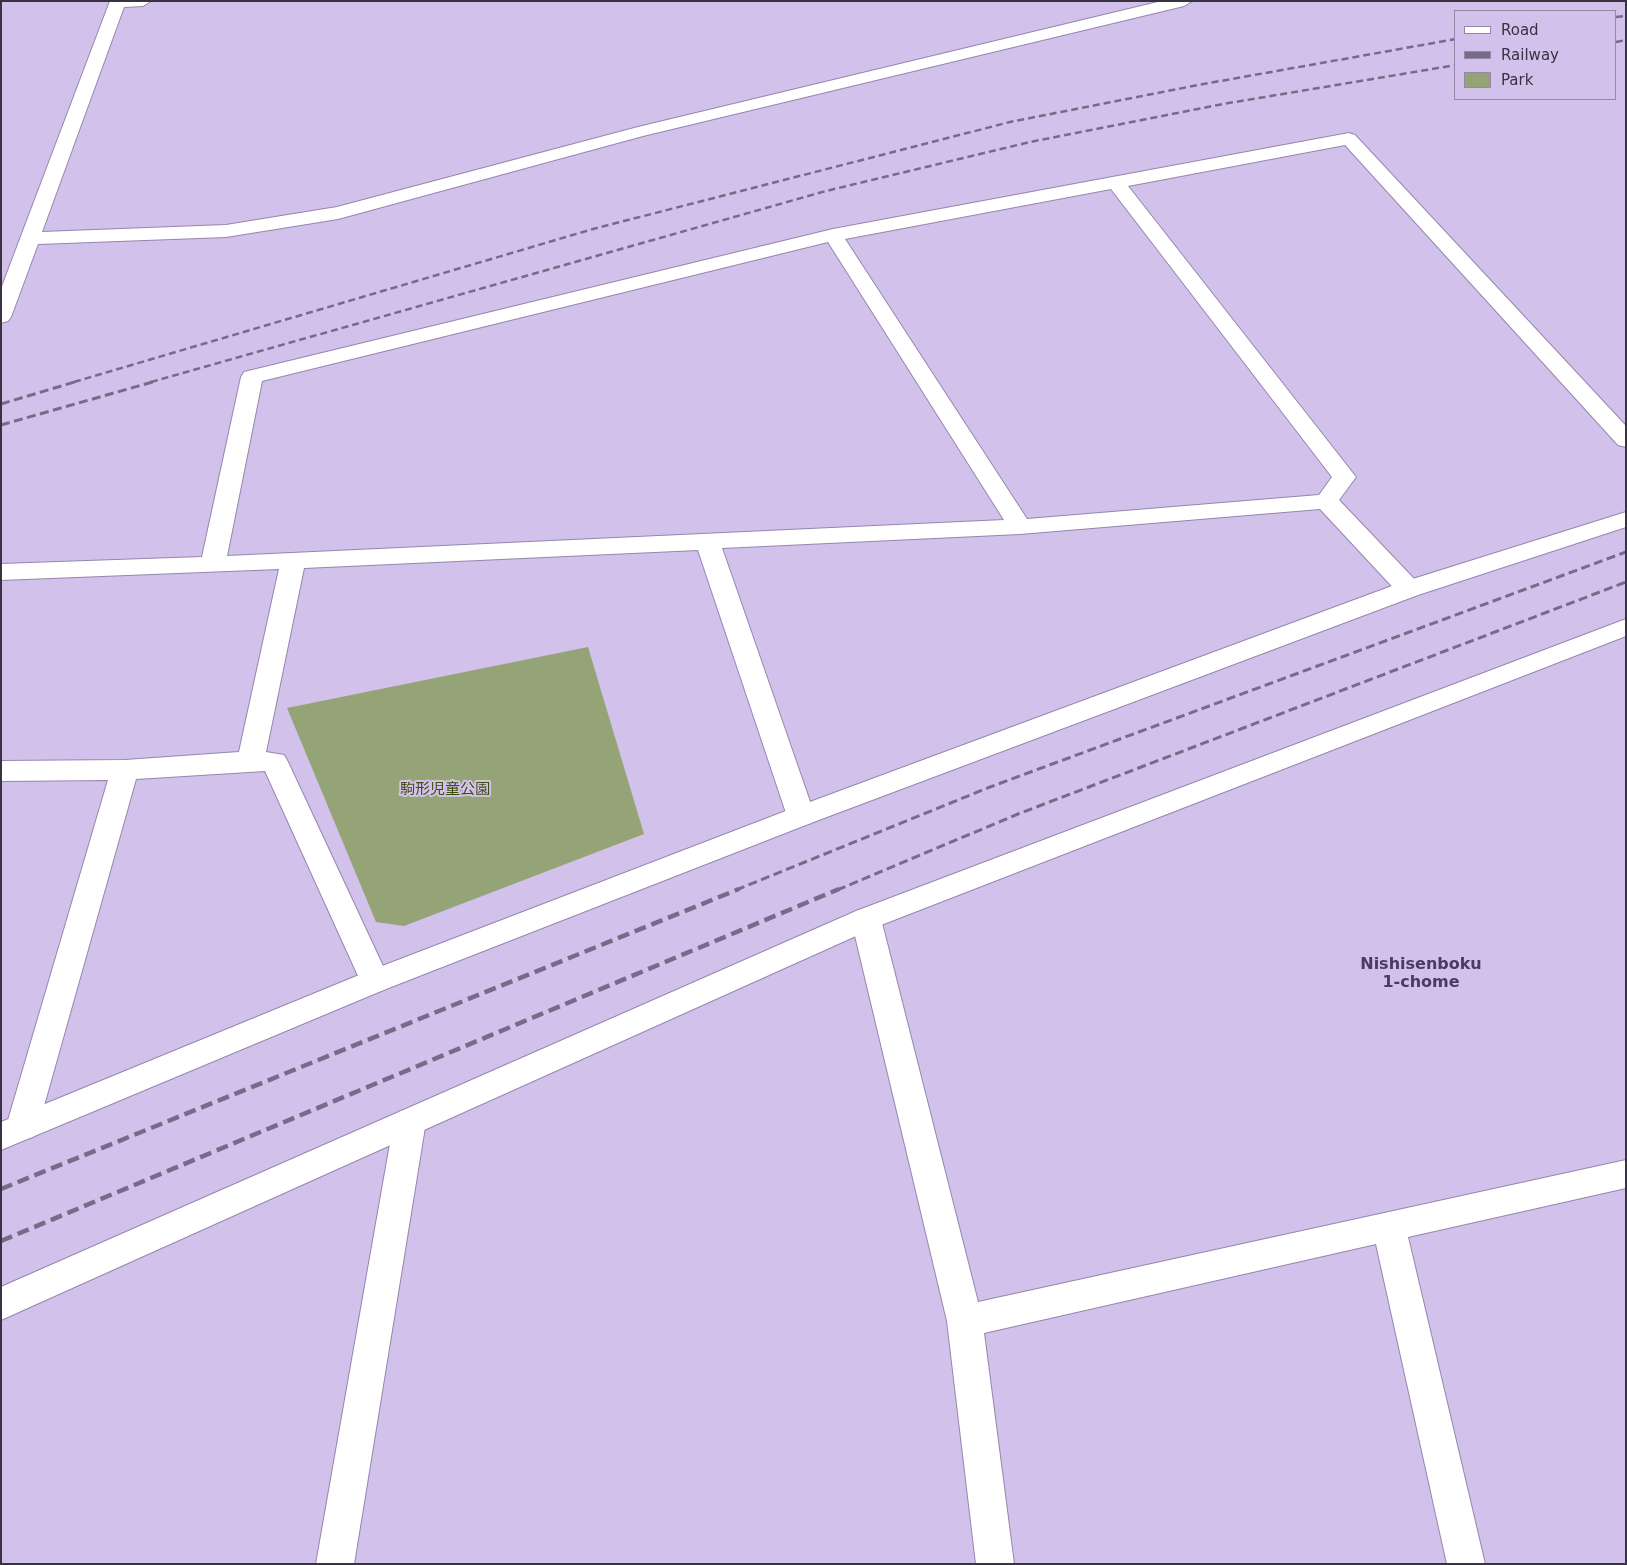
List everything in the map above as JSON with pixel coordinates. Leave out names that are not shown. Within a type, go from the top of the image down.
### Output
[{"type":"street","points":[[1,317],[117,2],[143,1]]},
{"type":"street","points":[[29,238],[226,231],[338,213],[638,132],[1184,1]]},
{"type":"street","points":[[213,563],[252,377],[833,235],[1349,139],[1626,440]]},
{"type":"street","points":[[1,572],[293,561],[1020,526],[1326,501],[1344,477],[1115,182]]},
{"type":"street","points":[[833,235],[1020,526]]},
{"type":"street","points":[[1326,501],[1409,589]]},
{"type":"street","points":[[11,1131],[375,980],[801,816],[1409,589],[1626,519]]},
{"type":"street","points":[[707,541],[801,816]]},
{"type":"street","points":[[251,761],[293,561]]},
{"type":"street","points":[[1,1304],[866,919],[1626,627]]},
{"type":"street","points":[[1,770],[125,770],[251,761],[274,762],[375,980]]},
{"type":"street","points":[[11,1131],[125,770]]},
{"type":"street","points":[[866,919],[965,1321],[995,1564]]},
{"type":"street","points":[[335,1564],[410,1121]]},
{"type":"street","points":[[965,1321],[1626,1174]]},
{"type":"street","points":[[1389,1226],[1466,1564]]},
{"type":"green space","name":"駒形児童公園","points":[[588,647],[644,834],[404,926],[376,922],[287,708]]},
{"type":"railway","points":[[1617,17],[1626,16]]},
{"type":"railway","points":[[74,382],[593,229],[1010,122],[1198,85],[1454,39]]},
{"type":"railway","points":[[1617,42],[1626,40]]},
{"type":"railway","points":[[151,382],[826,191],[1030,142],[1223,104],[1454,65]]},
{"type":"railway","points":[[1,404],[78,381]]},
{"type":"railway","points":[[1,425],[156,381]]},
{"type":"railway","points":[[736,890],[990,787],[1626,552]]},
{"type":"railway","points":[[837,890],[1018,814],[1626,582]]},
{"type":"railway","points":[[1,1189],[739,889]]},
{"type":"railway","points":[[1,1241],[839,889]]},
{"type":"district","name":"Nishisenboku 1-chome","points":[[1421,974]]}]
